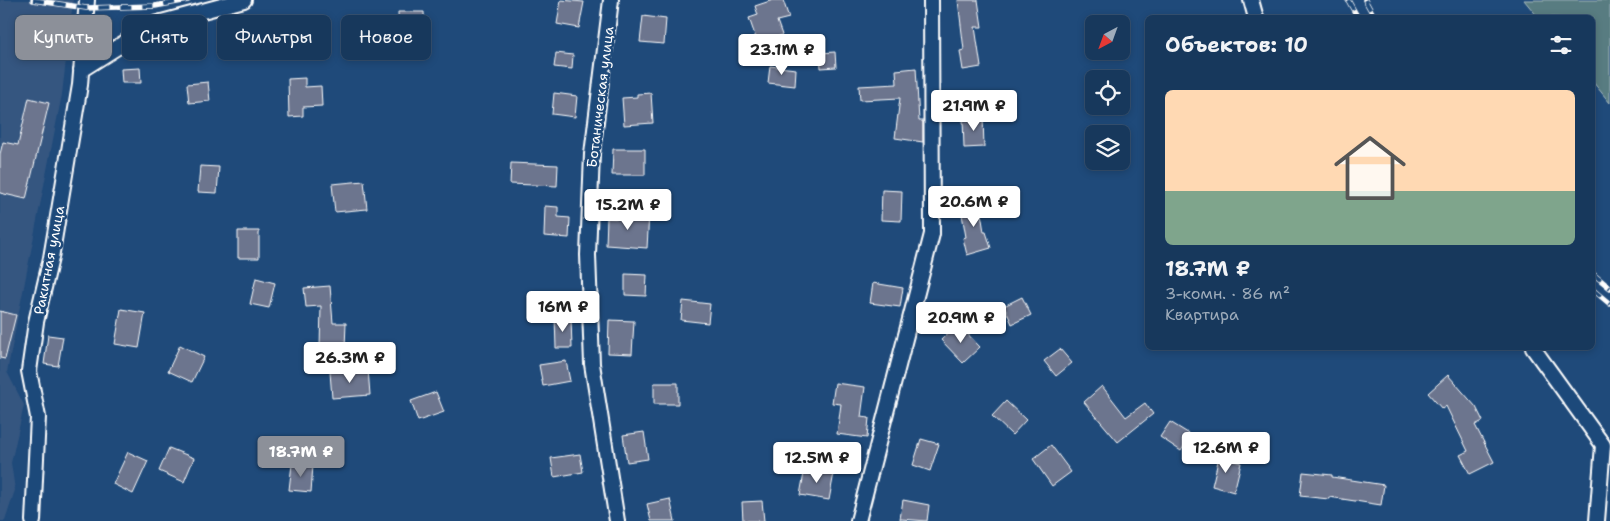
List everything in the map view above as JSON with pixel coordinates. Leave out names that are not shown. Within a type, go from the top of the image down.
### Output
[{"type":"street","name":"Ракитная улица","points":[[33,521],[38,417],[29,371],[36,322],[51,258],[81,70],[88,0]]},
{"type":"street","points":[[81,70],[154,24],[244,0]]},
{"type":"street","name":"Ботаническая улица","points":[[612,0],[592,154],[588,255],[592,364],[618,521]]},
{"type":"street","points":[[858,521],[932,234],[931,0]]},
{"type":"street","points":[[1251,0],[1255,15]]},
{"type":"street","points":[[1534,350],[1603,445],[1597,521]]},
{"type":"shaded area","points":[[0,0],[73,0],[71,15],[15,15],[15,60],[66,60],[62,94],[7,372],[24,405],[11,463],[15,490],[5,521],[0,521]]},
{"type":"green space","points":[[1524,0],[1610,0],[1610,103],[1595,84],[1595,15],[1536,15]]},
{"type":"building","points":[[561,0],[584,2],[579,28],[557,24]]},
{"type":"building","points":[[773,0],[783,0],[789,18],[777,21],[782,35],[758,44],[749,18],[758,15],[755,6]]},
{"type":"building","points":[[958,0],[978,0],[982,27],[975,27],[981,67],[963,70],[960,51],[964,50]]},
{"type":"building","points":[[398,12],[424,12],[424,15],[398,15]]},
{"type":"building","points":[[643,16],[666,19],[664,44],[640,42]]},
{"type":"building","points":[[835,52],[836,67],[821,68],[820,53]]},
{"type":"building","points":[[556,53],[573,55],[572,69],[554,67]]},
{"type":"building","points":[[770,66],[796,69],[795,86],[768,83]]},
{"type":"building","points":[[140,68],[141,83],[122,83],[121,69]]},
{"type":"building","points":[[916,68],[919,121],[923,121],[923,142],[895,138],[900,98],[860,100],[859,86],[897,84],[896,70]]},
{"type":"building","points":[[305,78],[305,87],[321,86],[322,106],[303,107],[303,116],[289,117],[288,79]]},
{"type":"building","points":[[208,82],[210,101],[189,103],[187,84]]},
{"type":"building","points":[[554,93],[577,96],[575,117],[552,114]]},
{"type":"building","points":[[651,93],[653,123],[624,125],[622,98],[637,97],[637,94]]},
{"type":"building","points":[[29,98],[49,103],[26,199],[0,193],[0,154],[3,142],[18,145]]},
{"type":"building","points":[[983,117],[984,147],[964,148],[963,118]]},
{"type":"building","points":[[613,149],[645,149],[645,175],[612,175]]},
{"type":"building","points":[[511,163],[558,165],[557,186],[510,184]]},
{"type":"building","points":[[200,166],[219,167],[217,193],[198,192]]},
{"type":"building","points":[[364,181],[367,209],[335,212],[332,184]]},
{"type":"building","points":[[882,190],[902,191],[901,221],[881,220]]},
{"type":"building","points":[[979,200],[984,232],[986,232],[991,248],[967,255],[963,238],[966,237],[960,203]]},
{"type":"building","points":[[545,206],[558,207],[558,217],[570,218],[569,238],[544,236]]},
{"type":"building","points":[[624,212],[649,213],[647,248],[606,245],[607,218],[623,219]]},
{"type":"building","points":[[238,231],[259,231],[259,258],[238,258]]},
{"type":"building","points":[[625,274],[647,275],[646,296],[625,295]]},
{"type":"building","points":[[256,278],[275,283],[269,308],[250,304]]},
{"type":"building","points":[[873,283],[903,288],[900,307],[870,303]]},
{"type":"building","points":[[330,286],[333,323],[346,323],[345,348],[320,347],[321,306],[306,307],[304,288]]},
{"type":"building","points":[[1022,297],[1031,315],[1012,324],[1004,306]]},
{"type":"building","points":[[683,301],[710,304],[708,323],[681,320]]},
{"type":"building","points":[[121,309],[145,313],[139,348],[115,344]]},
{"type":"building","points":[[0,311],[16,315],[5,359],[0,358]]},
{"type":"building","points":[[555,317],[571,318],[572,348],[556,348]]},
{"type":"building","points":[[609,320],[634,321],[632,354],[608,353]]},
{"type":"building","points":[[958,324],[980,347],[963,363],[941,340]]},
{"type":"building","points":[[48,335],[63,337],[58,366],[44,364]]},
{"type":"building","points":[[180,345],[204,357],[192,382],[168,371]]},
{"type":"building","points":[[1060,349],[1072,363],[1056,376],[1044,361]]},
{"type":"building","points":[[566,361],[570,381],[543,386],[539,365]]},
{"type":"building","points":[[368,369],[370,395],[332,398],[330,372]]},
{"type":"building","points":[[1448,375],[1476,407],[1483,421],[1475,425],[1494,462],[1470,474],[1460,455],[1468,451],[1446,406],[1442,409],[1428,393]]},
{"type":"building","points":[[654,383],[678,383],[678,404],[654,404]]},
{"type":"building","points":[[835,383],[865,387],[861,417],[869,418],[867,438],[837,434],[841,404],[832,403]]},
{"type":"building","points":[[1102,386],[1126,417],[1145,403],[1153,414],[1118,442],[1084,402]]},
{"type":"building","points":[[436,392],[444,412],[418,421],[411,401]]},
{"type":"building","points":[[1006,401],[1026,420],[1012,435],[992,416]]},
{"type":"building","points":[[1170,422],[1191,435],[1181,451],[1160,437]]},
{"type":"building","points":[[644,432],[648,459],[627,462],[623,435]]},
{"type":"building","points":[[921,439],[939,444],[930,471],[913,465]]},
{"type":"building","points":[[1051,445],[1071,472],[1052,486],[1033,459]]},
{"type":"building","points":[[169,448],[194,458],[184,482],[159,471]]},
{"type":"building","points":[[128,452],[148,461],[133,494],[113,484]]},
{"type":"building","points":[[580,454],[583,472],[554,477],[551,458]]},
{"type":"building","points":[[1219,457],[1241,463],[1234,492],[1212,486]]},
{"type":"building","points":[[292,464],[313,465],[311,492],[289,490]]},
{"type":"building","points":[[805,468],[834,473],[829,500],[800,495]]},
{"type":"building","points":[[1303,472],[1332,475],[1332,477],[1384,485],[1381,505],[1329,497],[1329,499],[1300,496]]},
{"type":"building","points":[[670,499],[675,521],[651,521],[647,504]]},
{"type":"building","points":[[903,500],[929,505],[927,521],[900,519]]},
{"type":"building","points":[[762,501],[764,521],[743,521],[742,502]]},
{"type":"railway","points":[[33,0],[86,8],[155,6],[188,0]]},
{"type":"railway","points":[[1348,0],[1356,15]]},
{"type":"railway","points":[[1365,0],[1373,15]]},
{"type":"railway","points":[[1595,276],[1610,288]]},
{"type":"railway","points":[[1595,292],[1610,304]]}]
